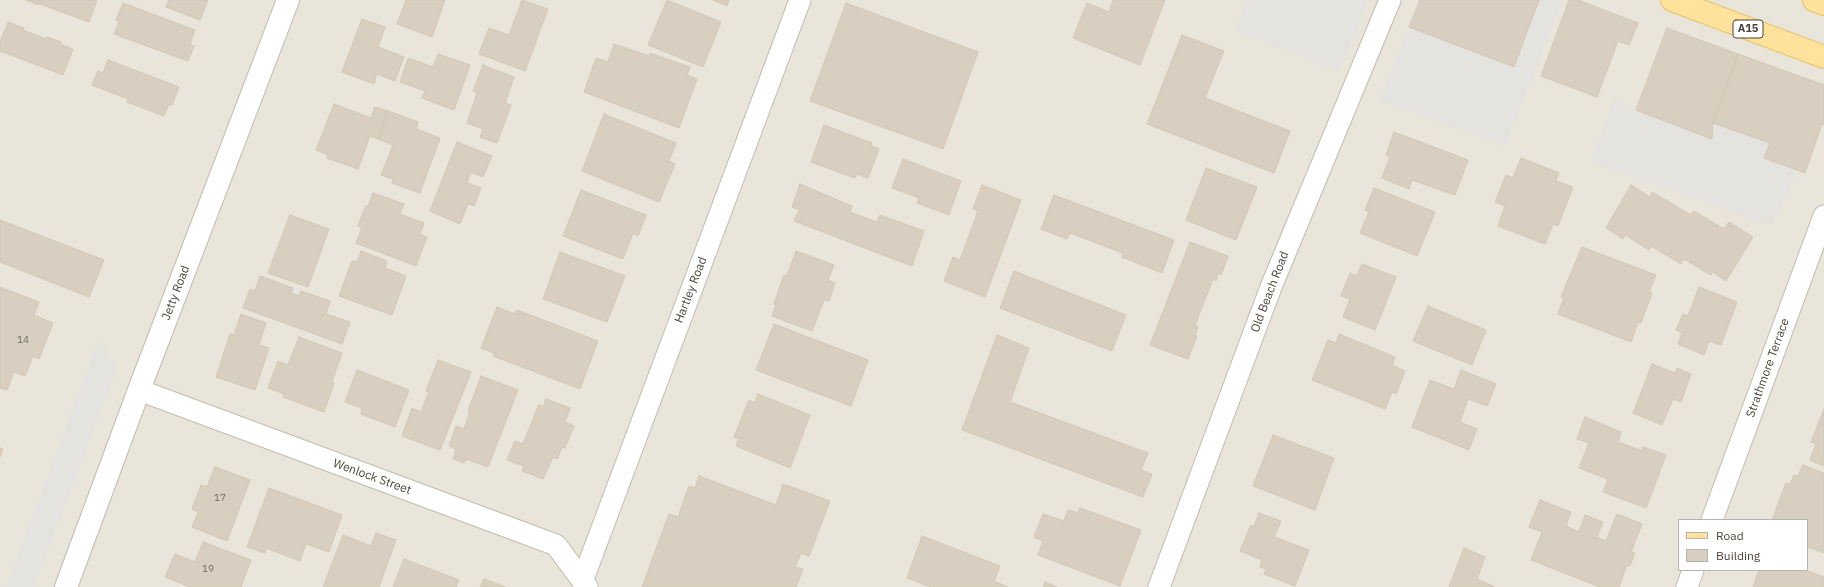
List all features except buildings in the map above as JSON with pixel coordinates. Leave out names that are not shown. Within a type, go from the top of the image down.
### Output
[{"type":"main road","name":"A15","points":[[1672,0],[1824,57]]},
{"type":"main road","points":[[1814,0],[1824,4]]},
{"type":"street","name":"Jetty Road","points":[[66,587],[139,390],[288,0]]},
{"type":"street","name":"Hartley Road","points":[[585,583],[800,0]]},
{"type":"street","name":"Old Beach Road","points":[[1159,587],[1271,287],[1390,0]]},
{"type":"street","name":"Strathmore Terrace","points":[[1712,519],[1824,216]]},
{"type":"street","name":"Wenlock Street","points":[[139,390],[556,545],[585,583]]},
{"type":"street","points":[[1687,587],[1693,571]]},
{"type":"shaded area","points":[[0,0],[1824,0],[1824,587],[0,587]]},
{"type":"shaded area","points":[[1247,0],[1363,0],[1367,2],[1340,72],[1235,31]]},
{"type":"shaded area","points":[[1539,0],[1563,0],[1505,147],[1380,100],[1409,27],[1513,67]]},
{"type":"shaded area","points":[[1614,100],[1712,138],[1713,123],[1770,143],[1764,158],[1798,170],[1772,226],[1590,162]]},
{"type":"shaded area","points":[[98,340],[118,366],[34,587],[6,587]]}]
